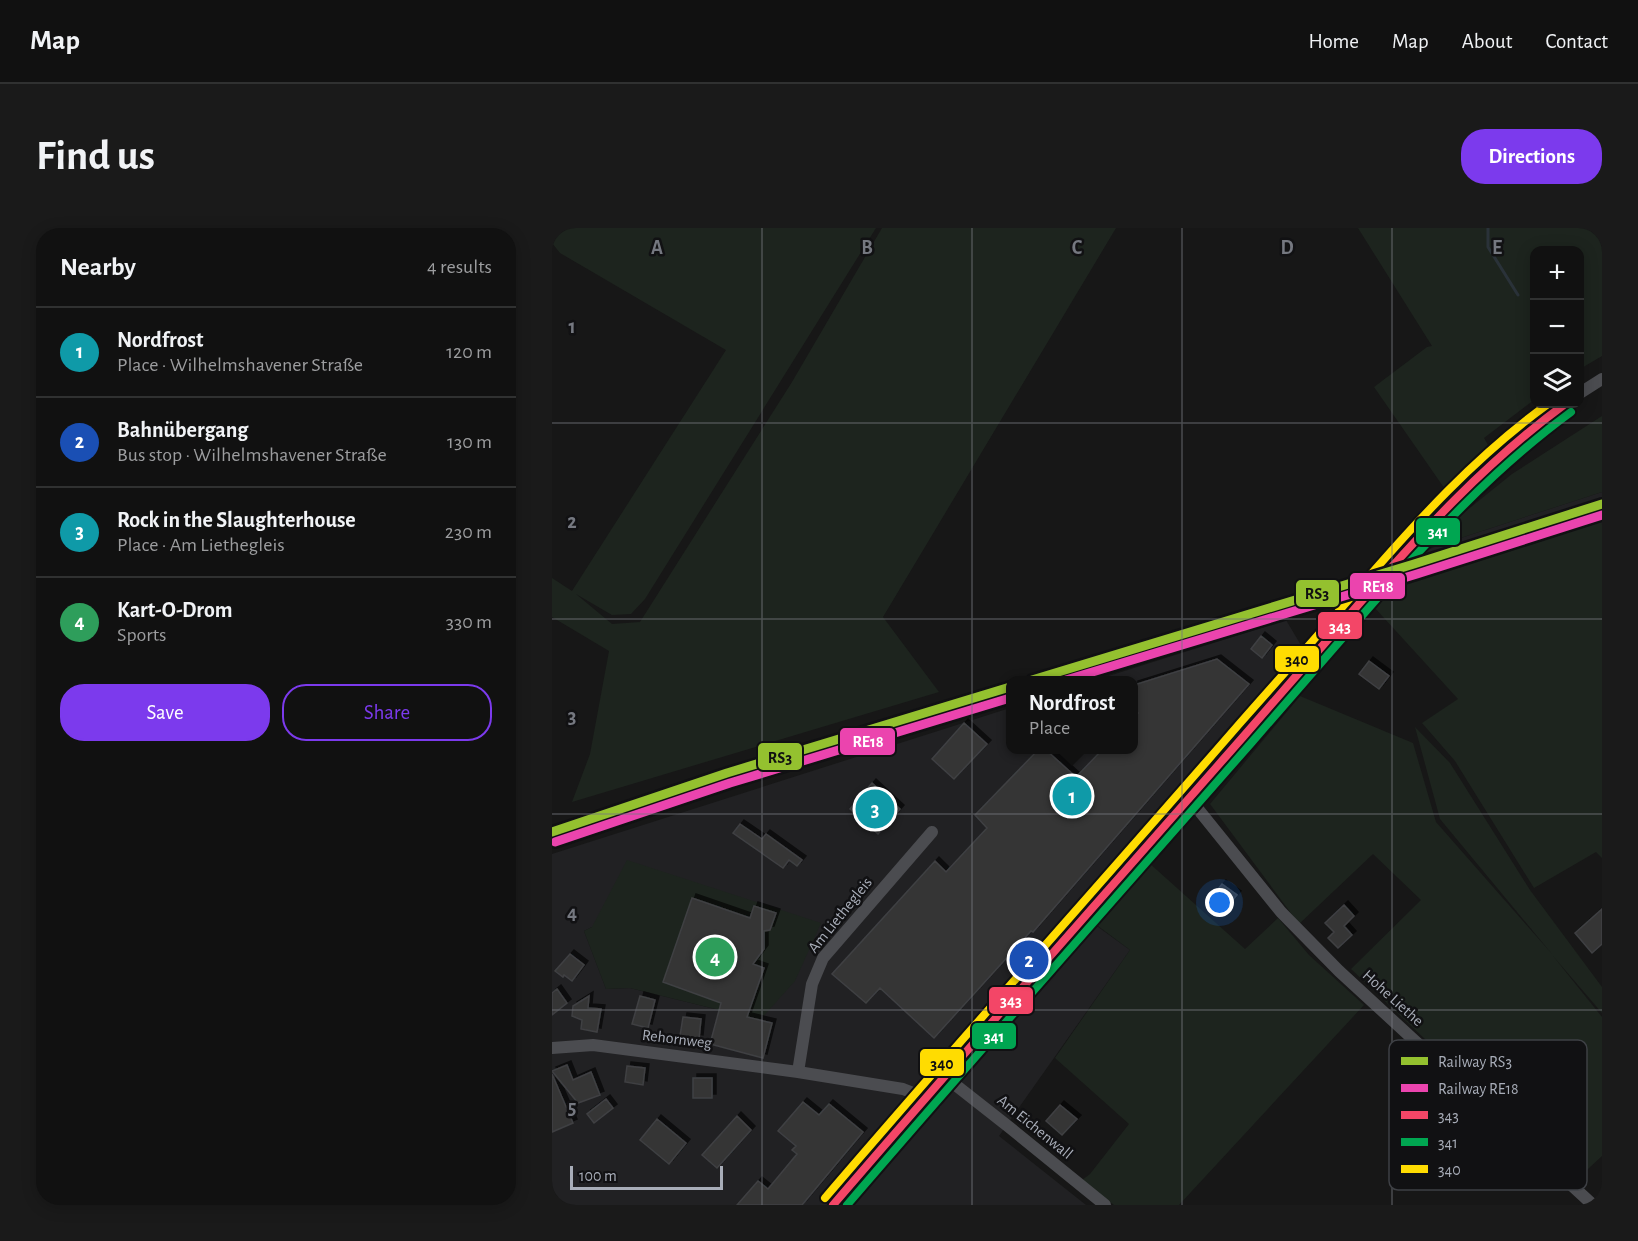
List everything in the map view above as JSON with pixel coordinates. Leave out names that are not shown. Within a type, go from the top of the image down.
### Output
[{"type":"street","points":[[1584,390],[1602,379]]},
{"type":"street","points":[[834,1205],[930,1100],[942,1078],[1385,573],[1468,484],[1524,434],[1560,408]]},
{"type":"street","name":"Hohe Liethe","points":[[1189,798],[1281,912],[1338,971],[1413,1040]]},
{"type":"street","name":"Am Liethegleis","points":[[798,1072],[812,984],[823,958],[932,832]]},
{"type":"street","name":"Rehornweg","points":[[552,1048],[593,1045],[798,1072]]},
{"type":"street","points":[[798,1072],[903,1089],[930,1100]]},
{"type":"street","name":"Am Eichenwall","points":[[942,1078],[953,1083],[1010,1127],[1105,1205]]},
{"type":"street","name":"Hohe Liethe","points":[[1577,1190],[1593,1205]]},
{"type":"shaded area","points":[[552,228],[876,228],[645,599],[631,614],[612,615],[576,594],[612,624],[640,622],[792,382],[882,228],[1116,228],[883,617],[939,692],[572,802],[590,754],[609,651],[552,617],[552,578],[572,591],[726,350],[560,253],[552,243]]},
{"type":"shaded area","points":[[1358,228],[1602,228],[1602,356],[1584,367],[1584,246],[1530,246],[1530,403],[1484,438],[1491,450],[1447,492],[1374,387],[1427,347],[1432,346]]},
{"type":"shaded area","points":[[1602,416],[1602,492],[1439,545],[1430,540],[1512,474]]},
{"type":"shaded area","points":[[1602,492],[1602,525],[1600,522],[1402,586],[1423,552]]},
{"type":"shaded area","points":[[1601,522],[1602,858],[1596,852],[1534,888],[1455,761],[1422,723],[1458,699],[1374,607],[1402,586]]},
{"type":"shaded area","points":[[1286,620],[1305,652],[1076,911],[1130,950],[999,1136],[1086,1205],[552,1205],[552,854],[1006,709],[1006,754],[1138,754],[1138,676],[1109,676]],"holes":[[[592,927],[760,1020],[630,988],[606,989],[584,931]]]},
{"type":"shaded area","points":[[1300,696],[1413,743],[1436,822],[1552,954],[1440,819],[1415,727],[1450,763],[1530,890],[1602,987],[1602,1013],[1553,956],[1602,1017],[1602,1156],[1587,1170],[1587,1040],[1426,1040],[1351,969],[1421,900],[1373,854],[1299,924],[1210,804]]},
{"type":"shaded area","points":[[627,860],[821,923],[795,981],[760,1020],[630,988],[606,989],[584,931],[592,927]]},
{"type":"shaded area","points":[[1148,862],[1245,949],[1278,918],[1309,955],[1364,1005],[1179,1205],[1114,1205],[1082,1180],[1090,1174],[1129,1124],[1055,1058],[1130,950],[1094,923]]},
{"type":"building","points":[[1261,636],[1272,645],[1262,658],[1251,649]]},
{"type":"building","points":[[1217,659],[1249,684],[1033,932],[1031,931],[934,1038],[880,988],[866,1003],[832,974],[935,861],[946,872],[987,828],[975,815],[1034,754],[1050,754],[1076,777],[1098,754],[1138,754],[1138,684]]},
{"type":"building","points":[[1369,661],[1389,676],[1379,689],[1359,674]]},
{"type":"building","points":[[964,723],[987,744],[954,779],[932,759]]},
{"type":"building","points":[[872,783],[900,809],[878,834],[850,809]]},
{"type":"building","points":[[740,824],[762,839],[766,834],[802,860],[797,866],[789,860],[783,868],[733,833]]},
{"type":"building","points":[[1222,884],[1237,895],[1225,909],[1211,898]]},
{"type":"building","points":[[692,898],[750,918],[754,906],[776,913],[770,930],[764,931],[764,949],[753,964],[764,968],[747,1017],[772,1023],[763,1058],[710,1044],[721,1003],[663,982]]},
{"type":"building","points":[[1344,905],[1354,916],[1344,926],[1352,935],[1338,948],[1328,938],[1334,932],[1325,923]]},
{"type":"building","points":[[1602,909],[1602,944],[1592,953],[1575,933]]},
{"type":"building","points":[[570,954],[584,965],[572,981],[555,971]]},
{"type":"building","points":[[557,989],[567,1003],[552,1015],[552,993]]},
{"type":"building","points":[[589,996],[588,1008],[601,1009],[597,1032],[581,1029],[582,1020],[572,1016],[573,1006]]},
{"type":"building","points":[[640,996],[655,1000],[648,1028],[632,1024]]},
{"type":"building","points":[[683,1017],[701,1019],[699,1039],[680,1036]]},
{"type":"building","points":[[567,1065],[573,1080],[591,1072],[600,1095],[578,1103],[552,1071]]},
{"type":"building","points":[[627,1066],[645,1068],[643,1085],[625,1082]]},
{"type":"building","points":[[552,1074],[573,1123],[552,1132]]},
{"type":"building","points":[[693,1078],[712,1078],[712,1098],[693,1098]]},
{"type":"building","points":[[606,1099],[613,1108],[594,1123],[587,1114]]},
{"type":"building","points":[[803,1102],[819,1115],[829,1104],[863,1132],[802,1205],[737,1205],[758,1181],[768,1189],[797,1154],[792,1150],[796,1146],[778,1131]]},
{"type":"building","points":[[1060,1105],[1077,1119],[1062,1135],[1046,1121]]},
{"type":"building","points":[[737,1116],[751,1130],[717,1168],[702,1155]]},
{"type":"building","points":[[657,1119],[686,1143],[669,1164],[640,1140]]},
{"type":"waterway","points":[[1488,228],[1488,247],[1518,295]]},
{"type":"rail line","name":"RS3","points":[[1045,676],[1414,564],[1602,504]]},
{"type":"rail line","name":"RE18","points":[[1079,676],[1417,574],[1602,515]]},
{"type":"rail line","name":"RS3","points":[[552,832],[727,773],[1006,688]]},
{"type":"rail line","name":"RE18","points":[[555,842],[730,783],[1006,699]]},
{"type":"transit line","name":"340","points":[[825,1198],[1403,538],[1472,467],[1543,408]]},
{"type":"transit line","name":"343","points":[[833,1205],[1406,551],[1482,474],[1560,408]]},
{"type":"transit line","name":"341","points":[[847,1205],[1414,558],[1488,481],[1571,412]]},
{"type":"place","name":"Nordfrost","points":[[1072,796]]},
{"type":"place","name":"Rock in the Slaughterhouse","points":[[875,809]]},
{"type":"place","name":"Kart-O-Drom","points":[[715,957]]},
{"type":"place","name":"Bahnübergang","points":[[1029,960]]}]
